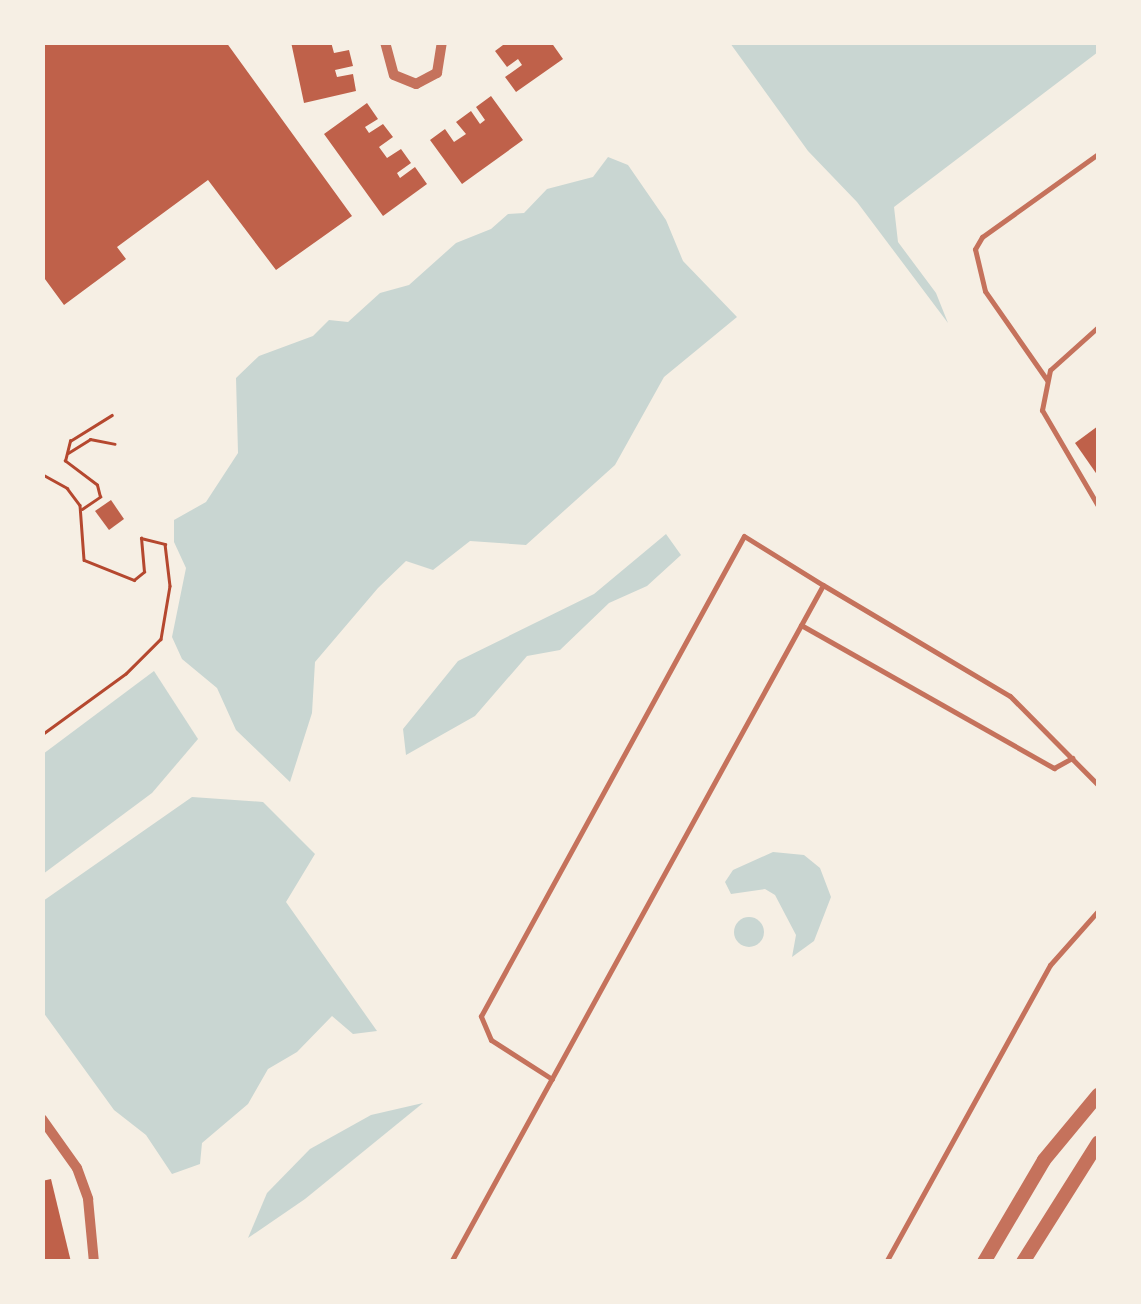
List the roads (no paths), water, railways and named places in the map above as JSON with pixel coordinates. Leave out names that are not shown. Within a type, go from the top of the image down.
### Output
[{"type":"street","points":[[385,42],[394,75],[416,84],[437,74],[442,42]]},
{"type":"street","points":[[984,1262],[1044,1160],[1098,1095]]},
{"type":"street","points":[[42,1118],[77,1168],[88,1199],[94,1262]]},
{"type":"street","points":[[1024,1262],[1098,1144]]},
{"type":"lane","points":[[1047,380],[985,291],[975,249],[982,237],[1098,154]]},
{"type":"lane","points":[[1098,327],[1047,380],[1042,410],[1050,432],[1098,506]]},
{"type":"lane","points":[[552,1079],[491,1040],[481,1016],[744,536],[1010,696],[1098,785]]},
{"type":"lane","points":[[451,1262],[822,585]]},
{"type":"lane","points":[[800,625],[1054,768],[1072,758]]},
{"type":"lane","points":[[886,1262],[1050,965],[1098,911]]}]
